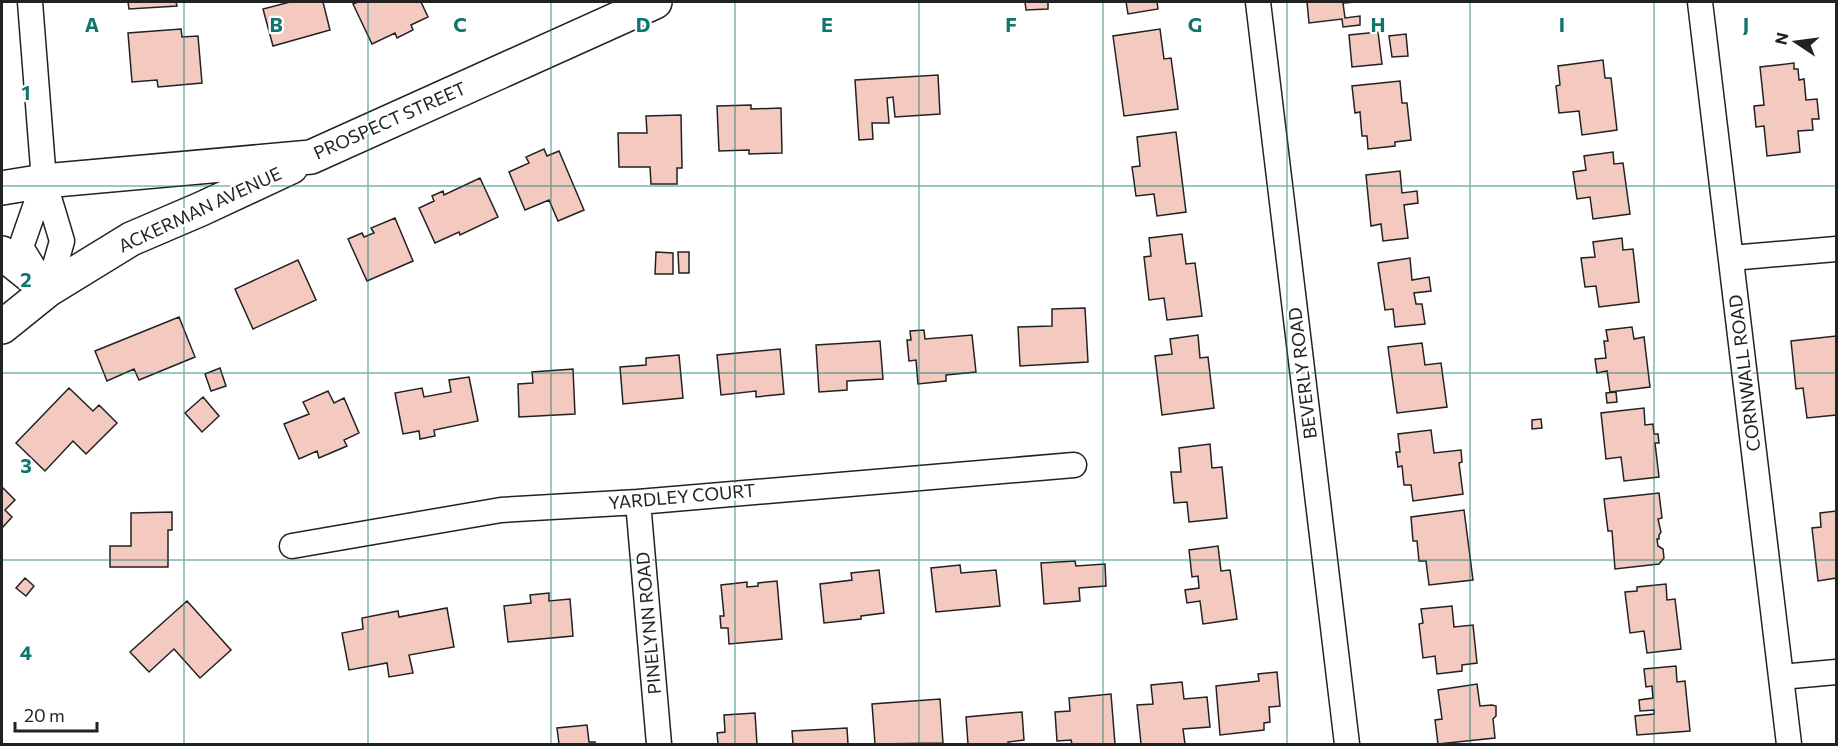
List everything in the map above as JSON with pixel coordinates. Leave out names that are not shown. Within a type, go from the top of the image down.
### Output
[{"type":"main road","name":"PROSPECT STREET","points":[[2,188],[44,181],[311,157],[655,2]]},
{"type":"main road","name":"ACKERMAN AVENUE","points":[[2,327],[48,290],[131,239],[311,157]]},
{"type":"main road","points":[[2,253],[48,290]]},
{"type":"street","points":[[30,2],[44,181],[62,242],[48,290]]},
{"type":"street","name":"BEVERLY ROAD","points":[[1258,2],[1347,744]]},
{"type":"street","name":"CORNWALL ROAD","points":[[1700,2],[1789,744]]},
{"type":"street","points":[[44,181],[21,247],[48,290]]},
{"type":"street","points":[[1731,258],[1836,249]]},
{"type":"street","name":"YARDLEY COURT","points":[[291,546],[501,510],[638,502],[1074,465]]},
{"type":"street","name":"PINELYNN ROAD","points":[[638,502],[659,744]]},
{"type":"street","points":[[1781,677],[1836,672]]},
{"type":"building","points":[[128,2],[176,2],[177,6],[129,9]]},
{"type":"building","points":[[290,2],[323,2],[330,30],[273,46],[263,9]]},
{"type":"building","points":[[358,2],[421,2],[428,17],[411,25],[413,30],[397,38],[395,33],[372,44],[353,4]]},
{"type":"building","points":[[1025,2],[1048,2],[1048,9],[1026,10]]},
{"type":"building","points":[[1126,2],[1157,2],[1158,9],[1128,14]]},
{"type":"building","points":[[1307,2],[1356,2],[1343,3],[1345,18],[1360,16],[1360,25],[1343,27],[1342,19],[1309,23]]},
{"type":"building","points":[[181,29],[182,37],[198,36],[202,83],[158,87],[157,80],[132,82],[128,33]]},
{"type":"building","points":[[1160,29],[1164,59],[1171,58],[1178,109],[1124,116],[1113,36]]},
{"type":"building","points":[[1378,32],[1382,64],[1352,67],[1349,35]]},
{"type":"building","points":[[1406,34],[1408,56],[1392,57],[1389,36]]},
{"type":"building","points":[[1603,60],[1605,78],[1611,78],[1617,130],[1582,135],[1579,111],[1559,113],[1556,86],[1560,85],[1558,66]]},
{"type":"building","points":[[1794,63],[1794,69],[1798,69],[1799,80],[1804,79],[1806,100],[1817,99],[1819,119],[1812,119],[1813,130],[1798,131],[1800,152],[1767,156],[1764,126],[1756,127],[1754,106],[1764,105],[1760,67]]},
{"type":"building","points":[[938,75],[940,114],[895,117],[893,97],[887,98],[889,123],[872,123],[873,139],[859,140],[855,80]]},
{"type":"building","points":[[1400,81],[1402,103],[1407,103],[1411,140],[1395,142],[1395,146],[1368,149],[1367,136],[1362,136],[1360,112],[1355,113],[1352,86]]},
{"type":"building","points":[[751,105],[751,109],[781,108],[782,153],[749,154],[749,150],[719,151],[717,106]]},
{"type":"building","points":[[681,115],[682,168],[677,168],[677,184],[651,184],[650,167],[619,167],[618,133],[647,133],[646,116]]},
{"type":"building","points":[[1176,132],[1186,212],[1157,216],[1154,194],[1136,196],[1132,167],[1140,166],[1137,137]]},
{"type":"building","points":[[544,149],[547,156],[559,151],[584,210],[558,221],[549,200],[525,210],[509,172],[529,163],[526,157]]},
{"type":"building","points":[[1613,152],[1614,164],[1623,163],[1630,214],[1593,219],[1590,197],[1577,199],[1573,172],[1586,170],[1584,156]]},
{"type":"building","points":[[1400,171],[1402,193],[1417,191],[1418,203],[1404,205],[1408,238],[1383,241],[1381,224],[1371,226],[1366,175]]},
{"type":"building","points":[[480,178],[498,217],[460,235],[459,232],[435,243],[419,208],[434,201],[432,196],[443,191],[444,195]]},
{"type":"building","points":[[395,218],[413,261],[367,281],[348,239],[362,233],[364,237],[374,233],[371,228]]},
{"type":"building","points":[[1182,234],[1186,264],[1195,263],[1202,316],[1167,320],[1164,298],[1149,300],[1144,257],[1151,256],[1149,238]]},
{"type":"building","points":[[1622,238],[1623,250],[1633,249],[1639,302],[1599,307],[1596,286],[1585,287],[1581,258],[1595,257],[1593,242]]},
{"type":"building","points":[[656,252],[673,253],[673,274],[655,274]]},
{"type":"building","points":[[678,252],[689,252],[689,273],[679,273]]},
{"type":"building","points":[[1410,258],[1412,280],[1429,277],[1431,291],[1414,293],[1416,304],[1422,304],[1425,324],[1395,327],[1393,309],[1385,310],[1378,263]]},
{"type":"building","points":[[298,260],[316,300],[253,329],[235,289]]},
{"type":"building","points":[[1085,308],[1088,362],[1020,366],[1018,327],[1052,326],[1052,309]]},
{"type":"building","points":[[179,317],[195,357],[139,380],[134,369],[107,381],[95,351]]},
{"type":"building","points":[[1632,327],[1634,339],[1644,337],[1650,387],[1610,392],[1607,371],[1597,373],[1595,359],[1606,358],[1604,341],[1608,341],[1606,330]]},
{"type":"building","points":[[924,330],[925,339],[972,335],[976,372],[946,375],[946,381],[918,384],[916,360],[909,361],[907,340],[911,340],[910,331]]},
{"type":"building","points":[[1198,335],[1200,358],[1208,357],[1214,408],[1162,415],[1155,356],[1172,354],[1170,339]]},
{"type":"building","points":[[1836,336],[1836,415],[1807,418],[1803,388],[1796,389],[1791,341]]},
{"type":"building","points":[[880,341],[883,379],[847,381],[847,390],[819,392],[816,345]]},
{"type":"building","points":[[1422,343],[1425,365],[1441,363],[1447,407],[1397,413],[1388,347]]},
{"type":"building","points":[[780,349],[784,394],[756,397],[756,391],[721,395],[717,355]]},
{"type":"building","points":[[679,355],[683,398],[623,404],[620,367],[646,365],[646,358]]},
{"type":"building","points":[[220,368],[226,386],[211,391],[205,374]]},
{"type":"building","points":[[573,369],[575,414],[519,417],[518,384],[533,383],[532,372]]},
{"type":"building","points":[[469,377],[478,421],[434,430],[435,436],[420,439],[419,431],[403,434],[395,393],[422,388],[424,397],[451,392],[449,380]]},
{"type":"building","points":[[69,388],[93,411],[99,405],[117,423],[86,454],[73,441],[45,471],[16,443]]},
{"type":"building","points":[[328,391],[334,403],[344,398],[359,433],[344,440],[347,446],[319,458],[317,451],[299,459],[284,424],[309,414],[303,402]]},
{"type":"building","points":[[1616,392],[1617,402],[1607,403],[1606,393]]},
{"type":"building","points":[[203,397],[219,416],[202,432],[185,413]]},
{"type":"building","points":[[1644,408],[1645,425],[1653,424],[1654,434],[1658,434],[1659,443],[1655,443],[1659,477],[1624,481],[1621,457],[1606,459],[1601,413]]},
{"type":"building","points":[[1541,419],[1542,428],[1532,429],[1532,420]]},
{"type":"building","points":[[1431,430],[1434,453],[1461,450],[1462,462],[1459,463],[1463,494],[1413,501],[1411,485],[1404,485],[1402,466],[1398,467],[1396,452],[1400,452],[1398,434]]},
{"type":"building","points":[[1210,444],[1212,468],[1222,467],[1227,518],[1189,522],[1187,502],[1174,503],[1171,472],[1181,472],[1179,448]]},
{"type":"building","points":[[2,487],[15,500],[5,510],[12,517],[2,528]]},
{"type":"building","points":[[1659,493],[1662,518],[1658,519],[1661,532],[1657,539],[1658,546],[1663,549],[1664,558],[1659,564],[1615,569],[1612,531],[1608,531],[1604,499]]},
{"type":"building","points":[[1464,510],[1473,580],[1429,585],[1426,561],[1419,561],[1417,541],[1413,541],[1411,517]]},
{"type":"building","points":[[1836,511],[1836,578],[1818,581],[1812,528],[1821,527],[1820,513]]},
{"type":"building","points":[[172,512],[172,530],[168,530],[168,567],[110,567],[110,546],[131,546],[131,513]]},
{"type":"building","points":[[1218,546],[1221,571],[1230,570],[1237,619],[1203,624],[1200,601],[1187,603],[1185,590],[1199,588],[1198,576],[1192,577],[1189,550]]},
{"type":"building","points":[[1075,561],[1076,566],[1105,564],[1106,586],[1079,588],[1080,601],[1044,604],[1041,563]]},
{"type":"building","points":[[960,565],[961,573],[996,570],[1000,606],[936,612],[931,568]]},
{"type":"building","points":[[879,570],[884,613],[861,616],[861,619],[824,623],[820,584],[852,580],[851,573]]},
{"type":"building","points":[[25,578],[34,586],[26,596],[16,588]]},
{"type":"building","points":[[777,581],[782,639],[729,644],[728,628],[721,628],[720,616],[724,616],[721,585],[747,582],[747,587]]},
{"type":"building","points":[[1666,584],[1667,600],[1675,599],[1681,649],[1647,653],[1644,631],[1630,633],[1625,592],[1637,591],[1637,587]]},
{"type":"building","points":[[549,593],[549,601],[570,599],[573,636],[508,642],[504,606],[531,603],[530,595]]},
{"type":"building","points":[[187,601],[231,650],[200,678],[174,649],[149,672],[130,652]]},
{"type":"building","points":[[1452,606],[1454,627],[1473,625],[1477,663],[1462,665],[1462,671],[1437,674],[1435,656],[1423,658],[1419,624],[1423,623],[1421,609]]},
{"type":"building","points":[[447,608],[454,647],[409,655],[413,673],[389,677],[387,663],[349,670],[342,633],[363,629],[362,618],[398,611],[399,617]]},
{"type":"building","points":[[1676,666],[1677,682],[1685,681],[1690,731],[1637,735],[1635,716],[1654,714],[1654,710],[1640,711],[1639,700],[1653,698],[1652,686],[1646,687],[1644,669]]},
{"type":"building","points":[[1277,672],[1280,706],[1269,707],[1270,722],[1264,723],[1264,730],[1220,735],[1216,686],[1259,681],[1258,674]]},
{"type":"building","points":[[1182,682],[1184,699],[1207,697],[1210,727],[1183,729],[1185,744],[1141,744],[1137,705],[1153,704],[1151,685]]},
{"type":"building","points":[[1477,684],[1480,706],[1496,706],[1496,716],[1493,719],[1495,738],[1438,744],[1435,720],[1442,719],[1438,690]]},
{"type":"building","points":[[1111,694],[1115,744],[1072,744],[1071,740],[1057,741],[1055,712],[1070,711],[1069,698]]},
{"type":"building","points":[[940,699],[943,743],[875,744],[872,704]]},
{"type":"building","points":[[1022,712],[1024,740],[1008,742],[1009,744],[968,744],[966,717]]},
{"type":"building","points":[[755,713],[757,744],[718,744],[717,733],[725,732],[724,715]]},
{"type":"building","points":[[587,725],[589,742],[595,742],[595,744],[559,744],[557,728]]},
{"type":"building","points":[[847,728],[848,744],[793,744],[792,731]]}]
